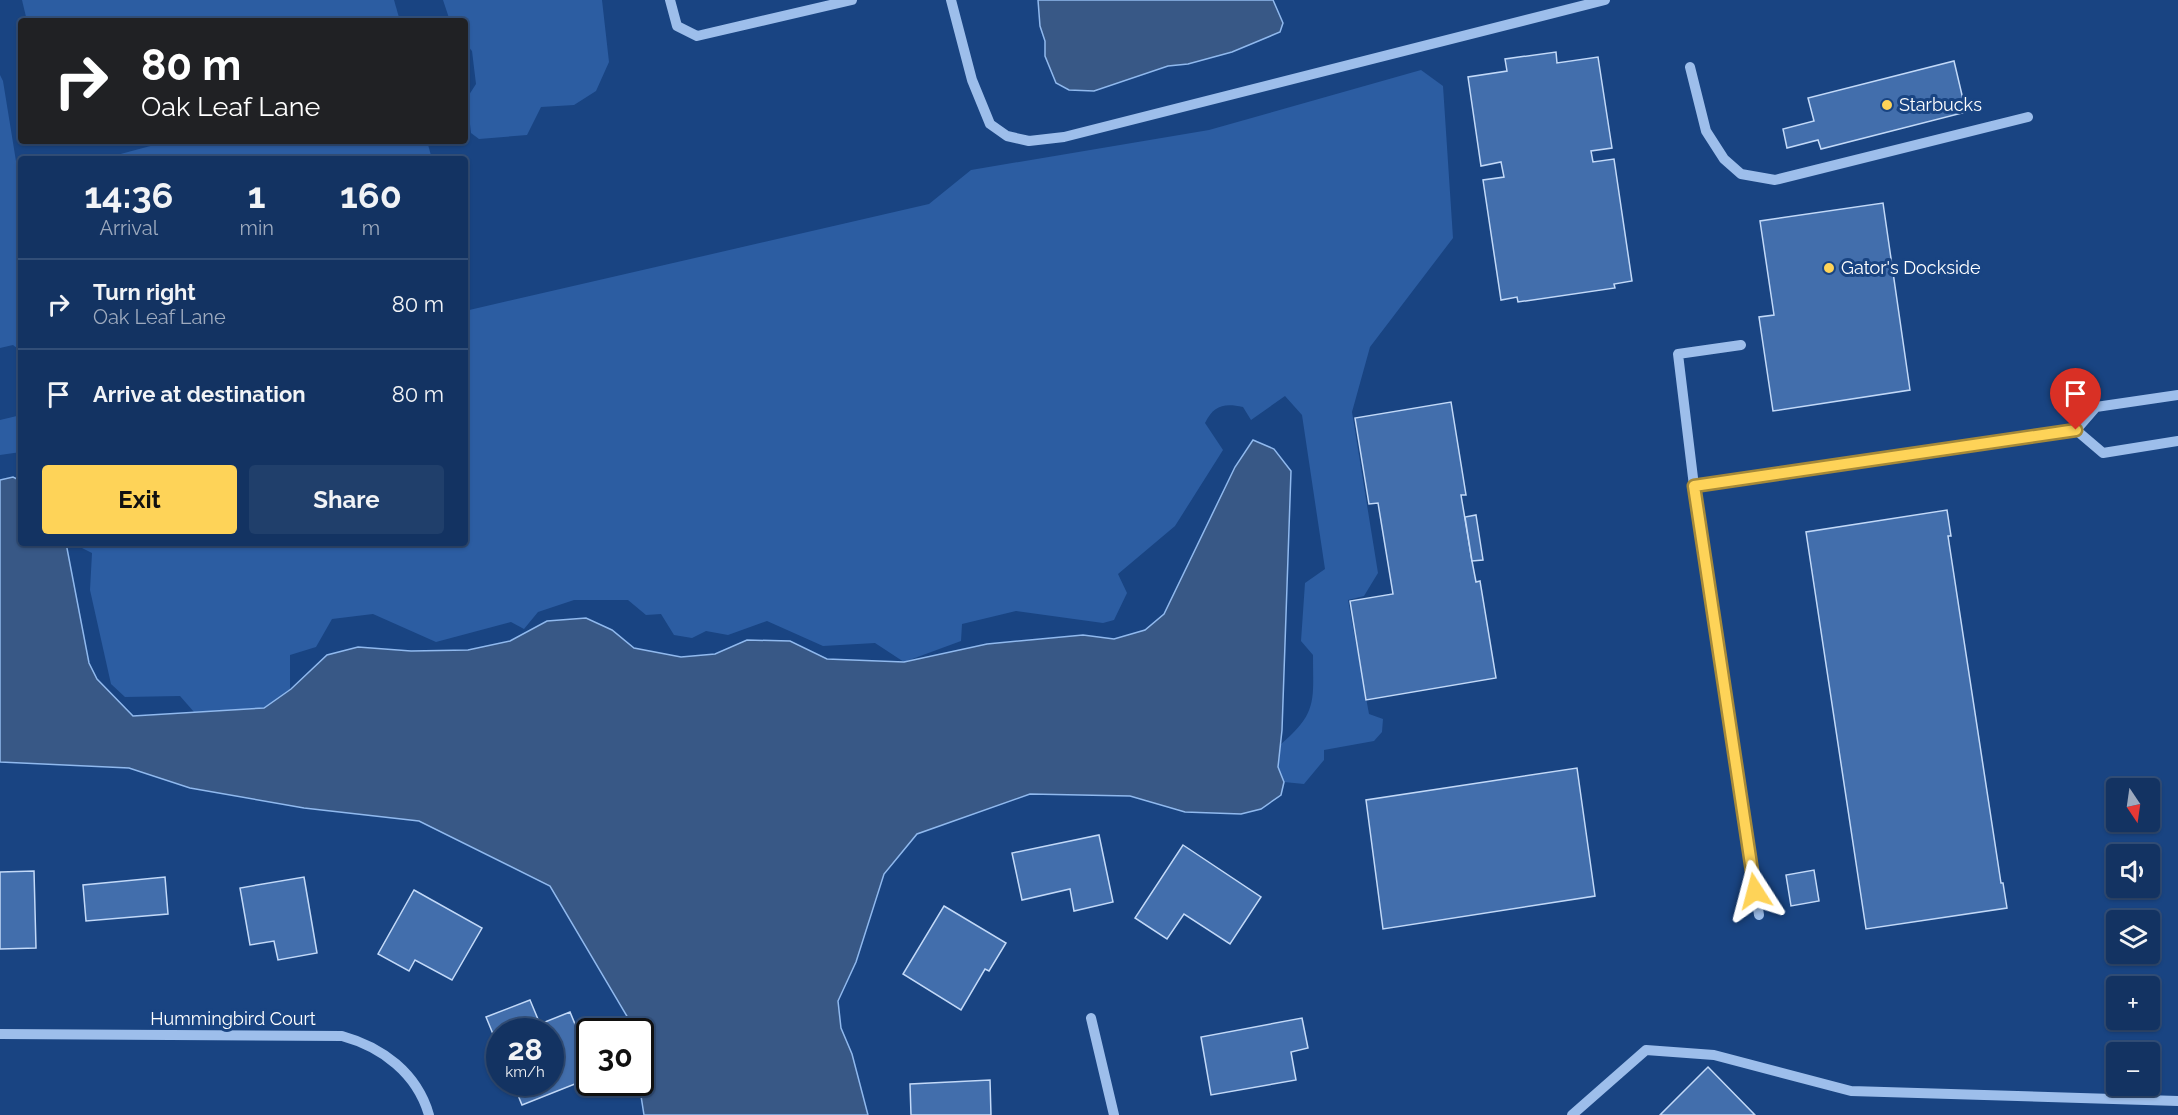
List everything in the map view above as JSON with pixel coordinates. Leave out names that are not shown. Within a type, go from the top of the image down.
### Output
[{"type":"street","points":[[670,0],[677,26],[697,36],[852,0]]},
{"type":"street","points":[[951,0],[972,80],[990,124],[1007,136],[1029,141],[1064,137],[1605,0]]},
{"type":"street","points":[[1690,67],[1706,131],[1724,159],[1741,174],[1775,180],[2028,117]]},
{"type":"street","points":[[1741,345],[1678,354],[1694,486],[1759,915]]},
{"type":"street","points":[[1694,486],[2076,430],[2096,408],[2178,395]]},
{"type":"street","points":[[2076,430],[2103,453],[2178,441]]},
{"type":"street","points":[[1091,1018],[1114,1115]]},
{"type":"street","name":"Hummingbird Court","points":[[0,1034],[342,1036],[376,1049],[401,1069],[422,1096],[429,1115]]},
{"type":"street","points":[[1572,1115],[1646,1050],[1714,1055],[1851,1091],[2178,1101]]},
{"type":"shaded area","points":[[22,0],[394,0],[399,18],[26,18]]},
{"type":"shaded area","points":[[443,0],[602,0],[609,62],[596,91],[574,105],[541,107],[527,135],[479,139],[471,133],[468,107],[468,96],[476,84],[472,51],[468,46],[468,18],[449,18]]},
{"type":"shaded area","points":[[1038,0],[1273,0],[1283,23],[1280,32],[1232,52],[1188,64],[1168,66],[1094,91],[1069,90],[1056,83],[1045,56],[1045,41],[1040,26]]},
{"type":"shaded area","points":[[1421,70],[1443,86],[1453,238],[1370,347],[1352,412],[1378,573],[1364,596],[1348,600],[1369,714],[1383,719],[1382,732],[1374,741],[1324,750],[1324,760],[1304,784],[1284,782],[1278,767],[1280,745],[1301,724],[1311,705],[1313,655],[1301,641],[1305,583],[1325,569],[1302,415],[1285,396],[1251,420],[1243,407],[1230,405],[1212,412],[1205,423],[1223,450],[1175,526],[1118,574],[1127,593],[1114,620],[1103,623],[1016,611],[962,624],[961,641],[904,662],[875,643],[823,646],[767,621],[728,635],[706,631],[692,638],[674,635],[661,614],[646,615],[628,600],[574,600],[538,612],[524,629],[511,622],[436,642],[373,614],[332,619],[316,647],[290,655],[290,689],[264,708],[194,712],[180,696],[125,697],[111,684],[90,590],[92,553],[78,546],[468,546],[468,310],[929,204],[971,170],[1209,130]]},
{"type":"shaded area","points":[[0,75],[3,81],[18,174],[18,349],[13,345],[0,348]]},
{"type":"shaded area","points":[[158,144],[428,144],[431,156],[113,156]]},
{"type":"shaded area","points":[[18,416],[18,452],[0,455],[0,420]]},
{"type":"shaded area","points":[[1253,440],[1274,449],[1291,471],[1282,730],[1278,767],[1284,782],[1281,795],[1261,809],[1241,814],[1185,812],[1130,796],[1030,794],[917,834],[884,874],[856,962],[838,1001],[841,1028],[852,1054],[868,1115],[644,1115],[641,1096],[654,1096],[654,1018],[628,1018],[550,886],[419,821],[304,808],[190,788],[129,768],[0,762],[0,480],[13,477],[18,480],[18,546],[67,546],[89,663],[97,679],[133,716],[264,708],[291,689],[327,655],[358,647],[411,651],[468,650],[510,641],[547,621],[586,618],[612,630],[634,648],[681,657],[715,654],[747,640],[790,641],[827,659],[904,662],[987,644],[1083,635],[1114,639],[1145,630],[1164,614],[1235,467]]},
{"type":"building","points":[[1556,52],[1557,63],[1598,57],[1612,148],[1591,151],[1593,162],[1614,159],[1632,281],[1614,284],[1615,288],[1518,302],[1517,297],[1501,300],[1483,180],[1504,177],[1501,162],[1481,166],[1468,77],[1507,71],[1505,59]]},
{"type":"building","name":"Starbucks","points":[[1954,61],[1966,112],[1821,149],[1818,140],[1787,148],[1783,129],[1814,121],[1808,98]]},
{"type":"building","name":"Gator's Dockside","points":[[1883,203],[1910,390],[1773,411],[1759,317],[1774,315],[1760,221]]},
{"type":"building","points":[[1451,402],[1466,495],[1461,495],[1476,582],[1480,581],[1496,678],[1366,700],[1350,601],[1393,594],[1378,503],[1369,504],[1355,418]]},
{"type":"building","points":[[1947,510],[1951,536],[1948,536],[2001,883],[2003,883],[2007,908],[1866,929],[1806,532]]},
{"type":"building","points":[[1476,515],[1483,560],[1472,561],[1465,517]]},
{"type":"building","points":[[1577,768],[1595,896],[1383,929],[1366,800]]},
{"type":"building","points":[[1099,835],[1113,902],[1074,911],[1070,889],[1022,900],[1012,853]]},
{"type":"building","points":[[1183,845],[1261,897],[1230,944],[1184,914],[1167,939],[1135,918]]},
{"type":"building","points":[[1814,870],[1819,901],[1791,906],[1786,875]]},
{"type":"building","points":[[34,871],[36,948],[0,949],[0,872]]},
{"type":"building","points":[[165,877],[168,914],[86,921],[83,885]]},
{"type":"building","points":[[304,877],[317,953],[278,960],[274,941],[250,945],[240,888]]},
{"type":"building","points":[[414,890],[482,928],[452,980],[415,960],[409,971],[378,954]]},
{"type":"building","points":[[944,906],[1006,943],[989,971],[985,969],[961,1010],[903,974]]},
{"type":"building","points":[[530,1000],[538,1018],[486,1018]]},
{"type":"building","points":[[570,1012],[576,1026],[576,1084],[564,1088],[564,1018],[555,1018]]},
{"type":"building","points":[[1302,1018],[1308,1048],[1291,1052],[1296,1080],[1211,1095],[1201,1037]]},
{"type":"building","points":[[1708,1067],[1755,1115],[1660,1115]]},
{"type":"building","points":[[990,1080],[991,1115],[911,1115],[910,1084]]},
{"type":"building","points":[[518,1096],[545,1096],[522,1105]]},
{"type":"place","name":"Starbucks","points":[[1887,105]]},
{"type":"place","name":"Gator's Dockside","points":[[1829,268]]},
{"type":"route","points":[[1755,891],[1694,486],[2076,430]]}]
